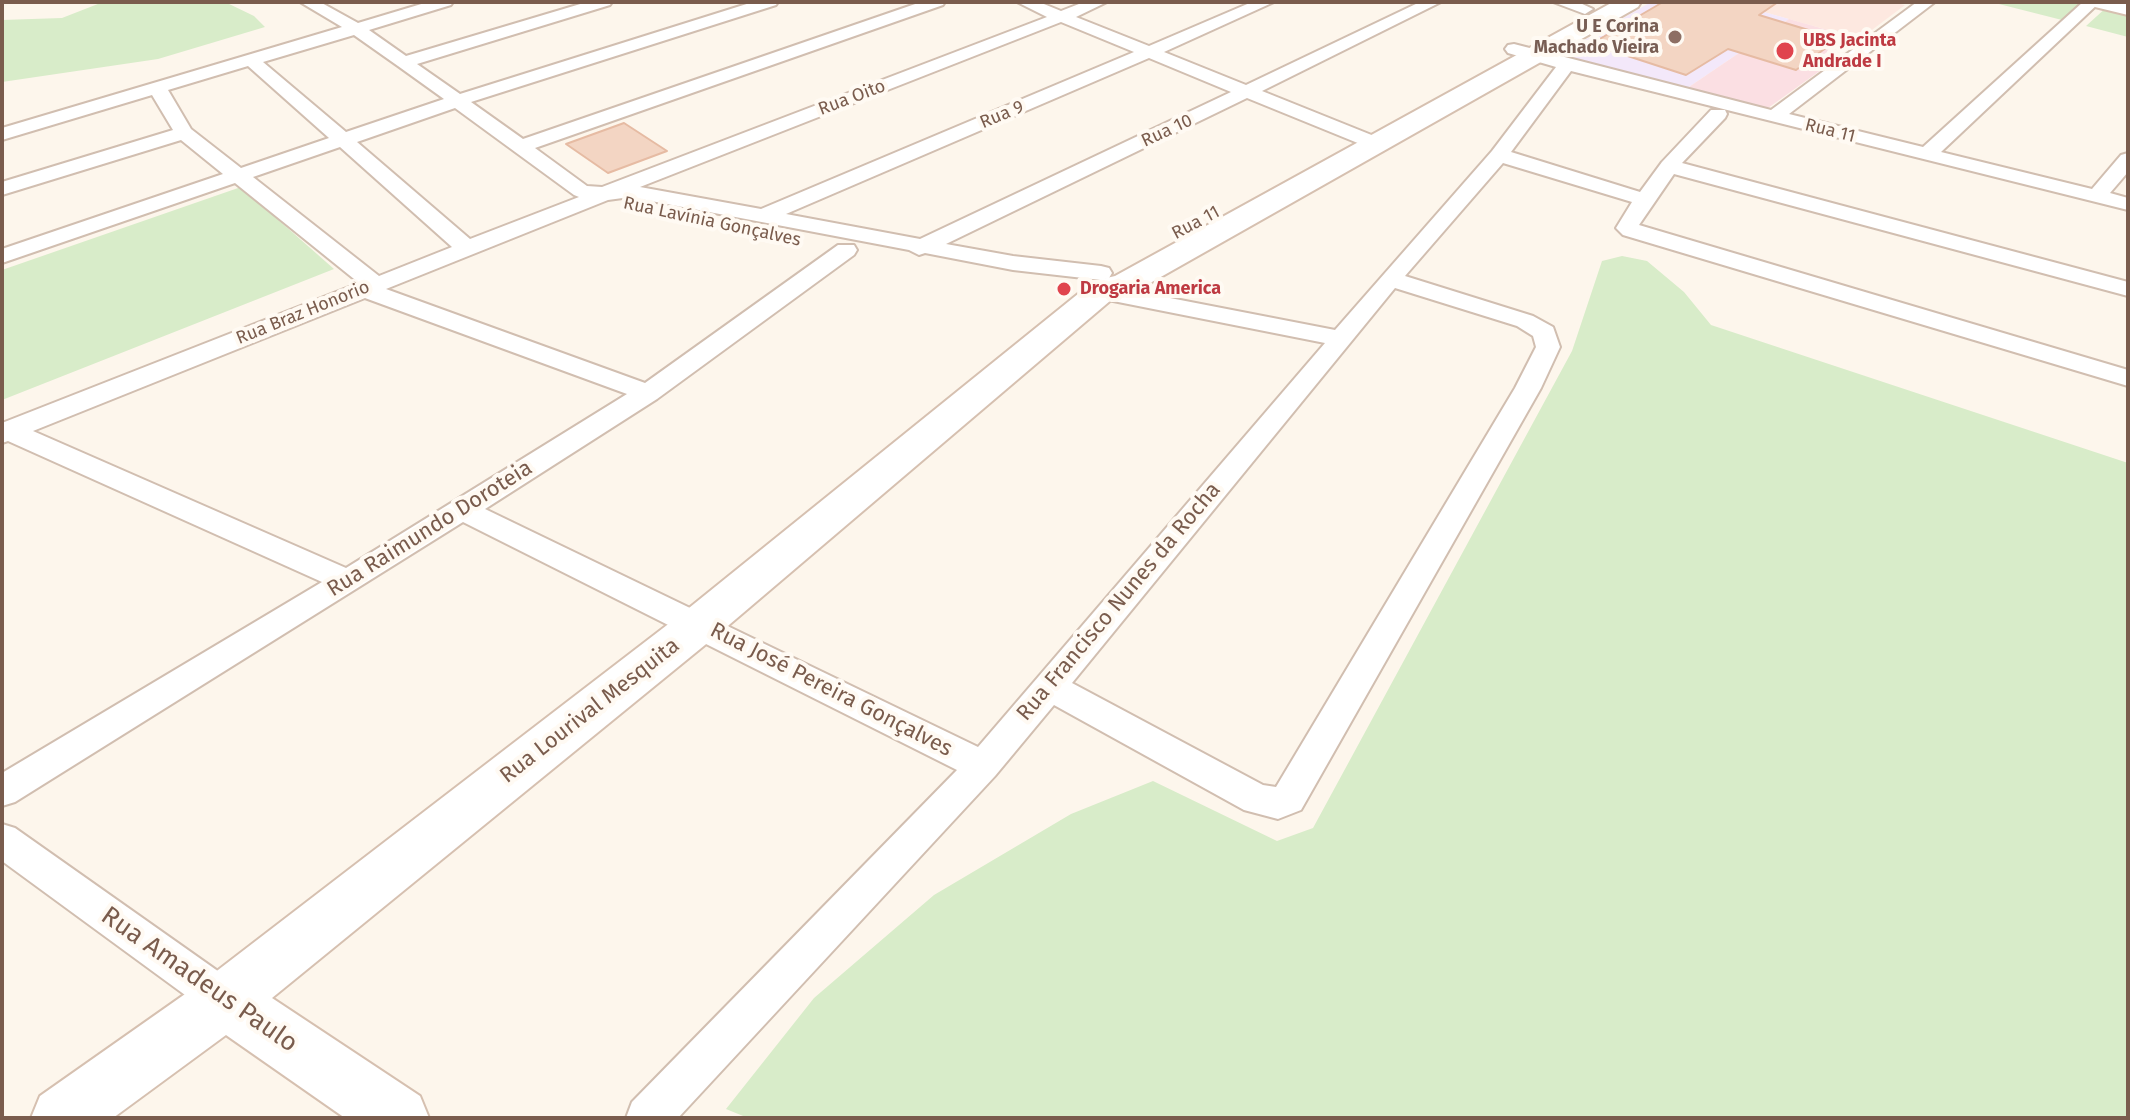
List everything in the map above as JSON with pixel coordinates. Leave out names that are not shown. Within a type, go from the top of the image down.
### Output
[{"type":"main road","name":"Rua 11","points":[[1110,284],[1523,52],[1630,2]]},
{"type":"main road","points":[[2103,2],[2128,8]]},
{"type":"main road","name":"Rua 11","points":[[1523,52],[1581,4]]},
{"type":"main road","name":"Rua Lourival Mesquita","points":[[62,1118],[225,1000],[700,624],[1110,284]]},
{"type":"main road","name":"Rua Amadeus Paulo","points":[[225,1000],[398,1118]]},
{"type":"street","points":[[308,2],[354,27],[460,100],[581,191],[604,194]]},
{"type":"street","points":[[2,134],[445,2]]},
{"type":"street","points":[[404,62],[604,2]]},
{"type":"street","points":[[2,256],[460,100],[770,2]]},
{"type":"street","points":[[522,146],[937,2]]},
{"type":"street","points":[[1025,2],[1366,140]]},
{"type":"street","name":"Rua Oito","points":[[604,194],[1099,2]]},
{"type":"street","name":"Rua 9","points":[[738,229],[1266,2]]},
{"type":"street","name":"Rua 10","points":[[901,259],[922,246],[1433,2]]},
{"type":"street","points":[[1773,117],[1927,2]]},
{"type":"street","points":[[1927,154],[2092,2]]},
{"type":"street","name":"Rua 11","points":[[1523,52],[1564,69],[2128,204]]},
{"type":"street","points":[[251,60],[467,248]]},
{"type":"street","points":[[1564,69],[1718,114],[2128,216]]},
{"type":"street","name":"Rua Francisco Nunes da Rocha","points":[[648,1118],[983,766],[1342,339],[1349,326],[1499,155],[1564,69]]},
{"type":"street","points":[[157,88],[184,133],[369,286],[648,393]]},
{"type":"street","points":[[1718,114],[1669,166],[1627,228],[1641,235],[2128,378]]},
{"type":"street","points":[[2,189],[184,133]]},
{"type":"street","points":[[1499,155],[1646,200]]},
{"type":"street","points":[[2096,197],[2128,159]]},
{"type":"street","points":[[1669,166],[2128,289]]},
{"type":"street","name":"Rua Lavínia Gonçalves","points":[[604,194],[630,191],[1065,272],[1342,339]]},
{"type":"street","name":"Rua Lavínia Gonçalves","points":[[604,194],[613,200],[738,229],[846,250],[1110,284]]},
{"type":"street","name":"Rua Braz Honorio","points":[[4,432],[604,194]]},
{"type":"street","name":"Rua Raimundo Doroteia","points":[[2,791],[348,581],[648,393],[846,250]]},
{"type":"street","points":[[1048,686],[1257,799],[1278,803],[1288,799],[1528,388],[1548,347],[1544,332],[1525,321],[1389,279]]},
{"type":"street","points":[[4,432],[348,581]]},
{"type":"street","name":"Rua José Pereira Gonçalves","points":[[463,510],[700,624],[983,766]]},
{"type":"street","name":"Rua Amadeus Paulo","points":[[2,840],[225,1000]]},
{"type":"shaded area","name":"U E Corina Machado Vieira","points":[[1651,2],[1728,2],[1789,19],[1686,89],[1557,56]]},
{"type":"shaded area","points":[[1728,2],[1892,2],[1905,5],[1860,39]]},
{"type":"shaded area","name":"UBS Jacinta Andrade I","points":[[1789,19],[1849,36],[1809,65],[1821,70],[1768,108],[1686,89]]},
{"type":"green space","points":[[103,2],[225,2],[254,16],[265,27],[158,59],[2,82],[2,20],[62,18]]},
{"type":"green space","points":[[1991,2],[2083,2],[2062,20]]},
{"type":"green space","points":[[2108,6],[2128,12],[2128,37],[2086,26]]},
{"type":"green space","points":[[241,187],[334,269],[2,400],[2,270]]},
{"type":"green space","points":[[1622,256],[1647,261],[1684,292],[1711,325],[2128,463],[2128,1118],[748,1118],[726,1109],[814,998],[934,895],[1071,814],[1153,781],[1277,841],[1313,828],[1572,351],[1602,261]]},
{"type":"building","name":"U E Corina Machado Vieira","points":[[1663,2],[1778,2],[1759,15],[1838,39],[1796,70],[1728,49],[1686,75],[1591,44]]},
{"type":"building","points":[[624,123],[667,151],[608,173],[566,144]]},
{"type":"place","name":"U E Corina Machado Vieira","points":[[1675,37]]},
{"type":"place","name":"UBS Jacinta Andrade I","points":[[1785,51]]},
{"type":"place","name":"Drogaria America","points":[[1064,289]]}]
